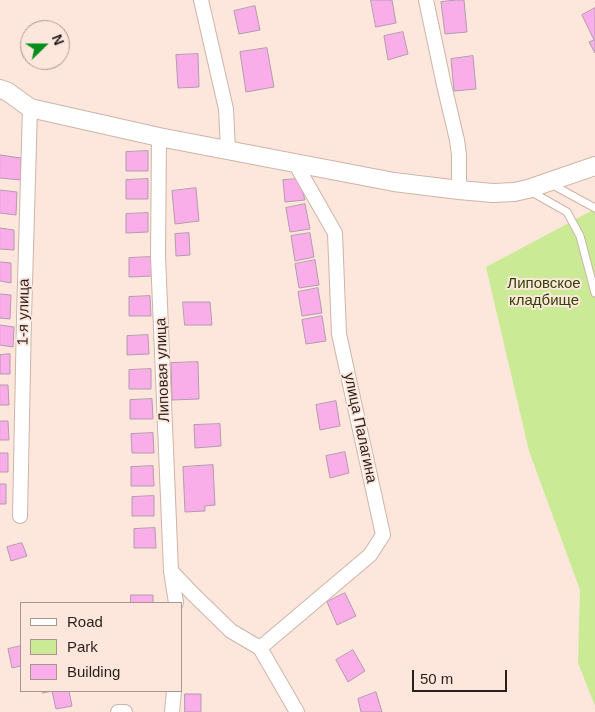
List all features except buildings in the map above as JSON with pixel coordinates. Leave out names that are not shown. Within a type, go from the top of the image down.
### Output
[{"type":"street","points":[[201,0],[226,108],[228,150]]},
{"type":"street","points":[[426,0],[460,155],[459,190]]},
{"type":"street","points":[[0,89],[8,92],[30,108],[159,137],[394,182],[459,190],[514,192],[548,183],[595,166]]},
{"type":"street","name":"1-я улица","points":[[20,516],[30,108]]},
{"type":"street","name":"Липовая улица","points":[[159,137],[158,256],[171,571],[176,602]]},
{"type":"street","name":"улица Палагина","points":[[260,648],[370,555],[383,535],[339,334],[335,233],[295,163]]},
{"type":"street","points":[[171,571],[231,631],[260,648],[297,712]]},
{"type":"street","points":[[172,712],[174,692]]},
{"type":"street","points":[[118,712],[125,712]]},
{"type":"lane","points":[[548,183],[595,208]]},
{"type":"lane","points":[[528,189],[567,212],[580,236],[595,293]]},
{"type":"green space","name":"Липовское кладбище","points":[[595,209],[595,706],[578,663],[580,590],[529,451],[486,267]]}]
